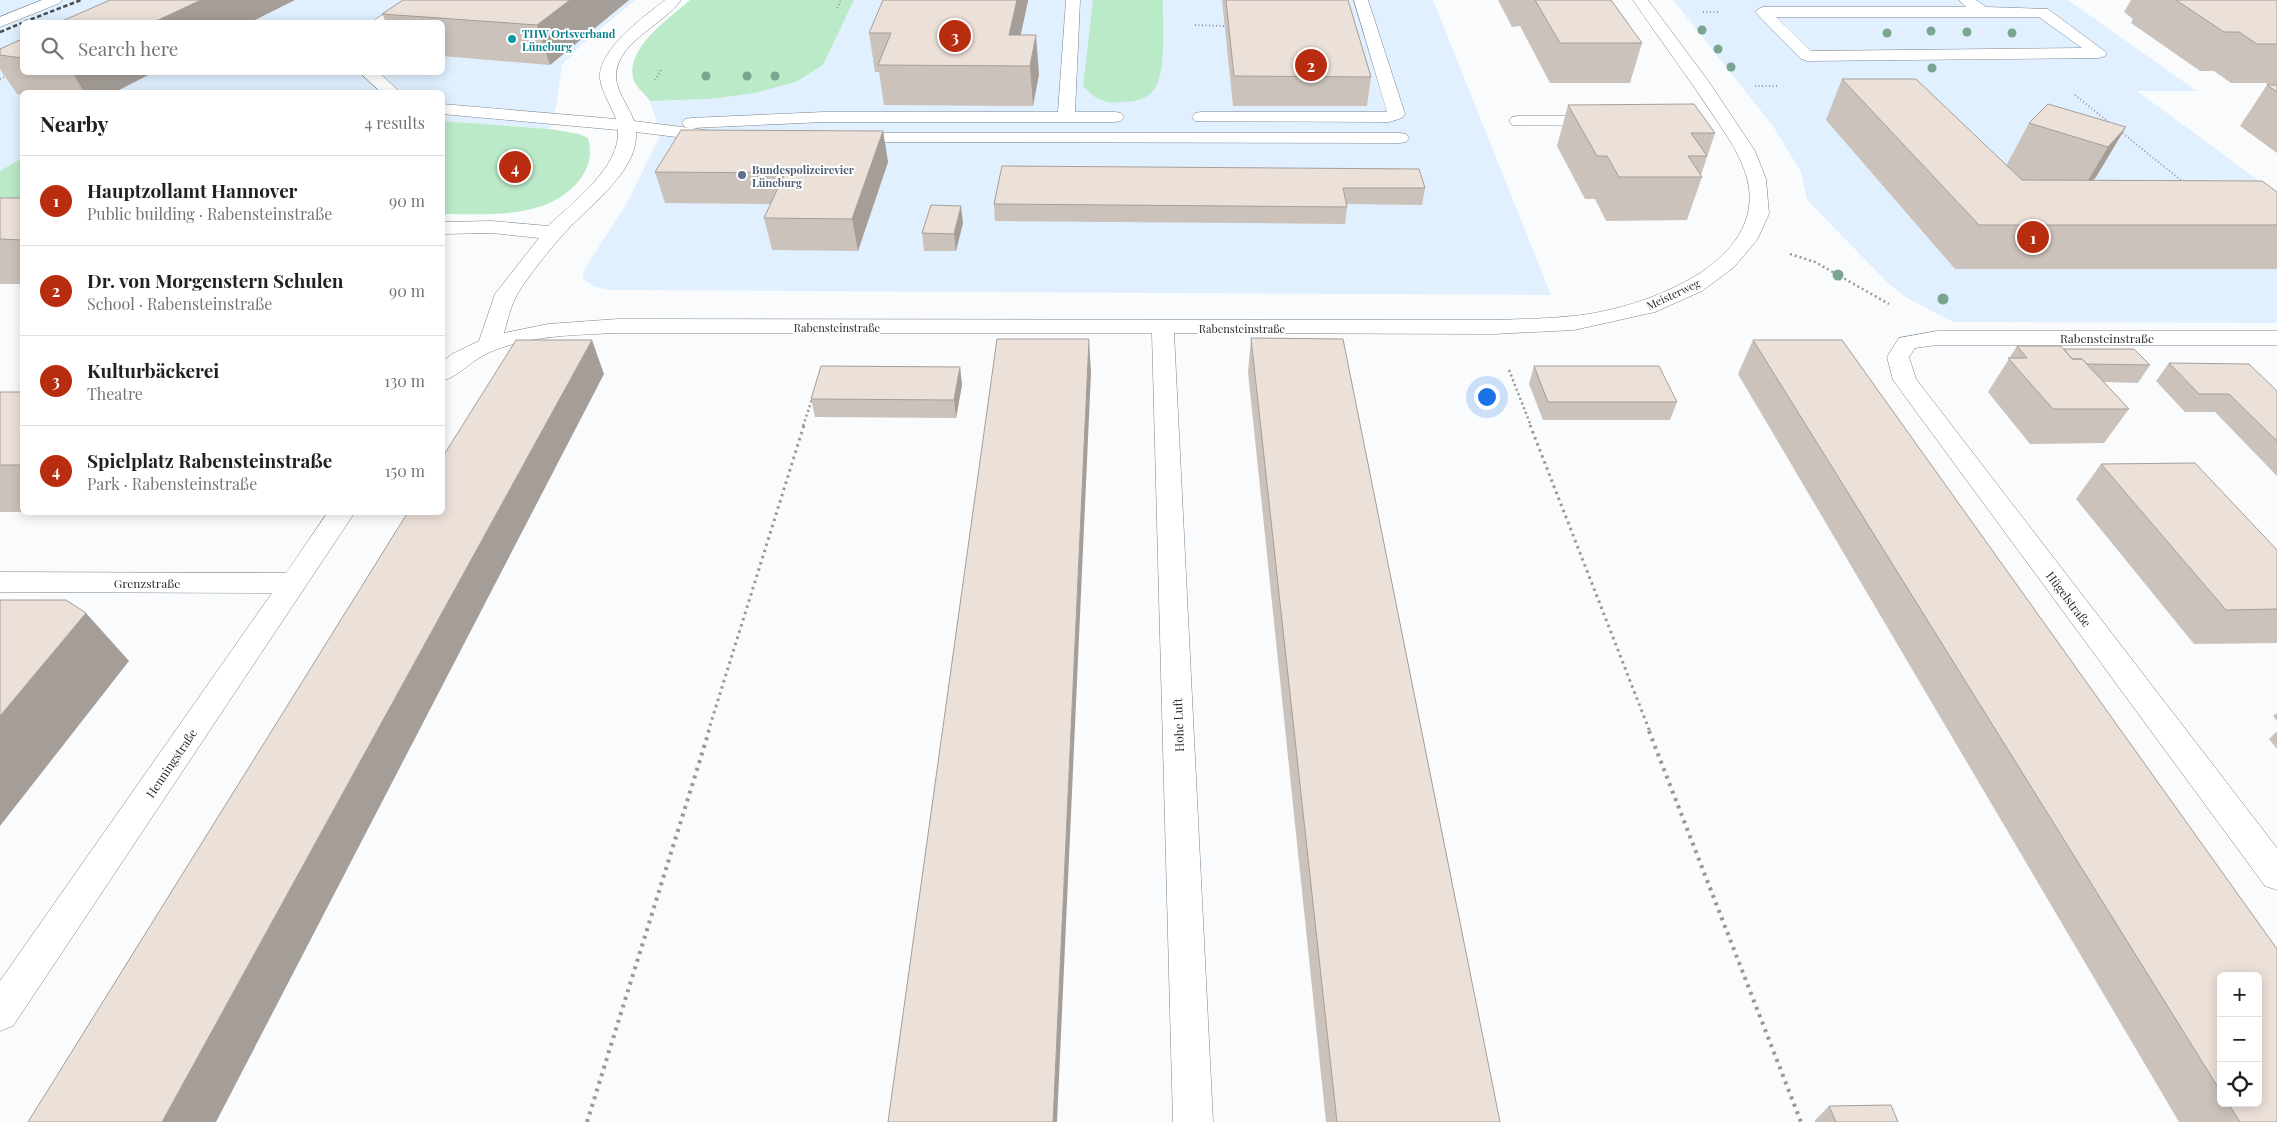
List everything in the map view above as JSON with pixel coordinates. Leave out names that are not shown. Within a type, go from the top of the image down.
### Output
[{"type":"street","points":[[0,22],[55,0]]},
{"type":"street","points":[[384,20],[416,0]]},
{"type":"street","points":[[445,371],[450,366],[489,344],[506,294],[553,233],[598,189],[617,164],[626,144],[627,125],[608,77],[613,59],[637,31],[674,0]]},
{"type":"street","points":[[1066,117],[1073,0]]},
{"type":"street","points":[[1201,117],[1390,117],[1396,114],[1361,0]]},
{"type":"street","name":"Meisterweg","points":[[1426,328],[1493,327],[1574,322],[1647,307],[1694,286],[1727,263],[1746,240],[1759,214],[1757,179],[1746,151],[1727,121],[1640,0]]},
{"type":"street","points":[[1966,0],[1982,12]]},
{"type":"street","points":[[1763,12],[1982,12],[2043,12],[2099,53],[1807,56],[1763,12]]},
{"type":"street","points":[[370,75],[388,90]]},
{"type":"street","points":[[445,109],[627,125],[712,136],[748,138]]},
{"type":"street","points":[[627,125],[824,117],[1115,117]]},
{"type":"street","points":[[1518,121],[1618,121]]},
{"type":"street","points":[[1707,121],[1727,121]]},
{"type":"street","points":[[826,138],[1400,138]]},
{"type":"street","points":[[445,228],[492,228],[553,233]]},
{"type":"street","name":"Rabensteinstraße","points":[[489,344],[551,330],[618,326],[1426,328]]},
{"type":"street","name":"Hohe Luft","points":[[1163,328],[1193,1122]]},
{"type":"street","name":"Rabensteinstraße","points":[[1937,338],[2277,338]]},
{"type":"street","name":"Hügelstraße","points":[[1937,338],[1907,343],[1898,357],[1905,380],[2277,875]]},
{"type":"street","name":"Henningstraße","points":[[0,1013],[340,515]]},
{"type":"street","name":"Grenzstraße","points":[[0,582],[293,583]]},
{"type":"path","points":[[837,8],[841,0]]},
{"type":"path","points":[[1195,25],[1224,26]]},
{"type":"path","points":[[2024,54],[2186,185],[2177,185]]},
{"type":"path","points":[[0,79],[15,72]]},
{"type":"path","points":[[1746,240],[1815,262],[1878,297],[1937,338]]},
{"type":"path","points":[[588,1122],[835,327]]},
{"type":"path","points":[[1493,327],[1801,1122]]},
{"type":"shaded area","points":[[0,0],[635,0],[581,45],[562,65],[556,107],[550,129],[445,121],[445,90],[20,90],[20,159],[0,171]]},
{"type":"shaded area","points":[[854,0],[1433,0],[1551,295],[612,290],[595,287],[583,279],[584,270],[627,203],[661,134],[650,101],[710,99],[755,93],[796,82],[823,65]]},
{"type":"shaded area","points":[[1673,0],[2068,0],[2197,91],[2137,91],[2277,194],[2277,323],[1953,322],[1907,298],[1889,284],[1807,200],[1801,172],[1773,126]]},
{"type":"green space","points":[[690,0],[854,0],[823,65],[796,82],[755,93],[710,99],[650,101],[635,83],[632,71],[635,59],[641,47],[660,25]]},
{"type":"green space","points":[[1093,0],[1163,0],[1163,48],[1160,74],[1157,84],[1146,97],[1131,101],[1106,102],[1096,98],[1083,86]]},
{"type":"green space","points":[[445,121],[550,129],[579,134],[588,138],[590,154],[588,164],[581,178],[568,192],[536,208],[518,212],[445,214]]},
{"type":"green space","points":[[20,159],[20,216],[0,216],[0,171]]},
{"type":"building","points":[[110,0],[201,0],[158,20],[65,20]]},
{"type":"building","points":[[403,0],[570,0],[537,25],[382,14]]},
{"type":"building","points":[[883,0],[1017,0],[1009,35],[1036,35],[1030,66],[878,65],[891,33],[869,33]]},
{"type":"building","points":[[1226,0],[1348,0],[1371,77],[1234,76]]},
{"type":"building","points":[[1535,0],[1611,0],[1642,43],[1560,43]]},
{"type":"building","points":[[2176,0],[2277,0],[2277,44],[2257,44],[2239,32],[2224,32]]},
{"type":"building","points":[[20,40],[20,58],[0,55],[0,49]]},
{"type":"building","points":[[1842,79],[1916,79],[2022,180],[2262,181],[2277,192],[2277,225],[1979,225]]},
{"type":"building","points":[[2267,85],[2277,85],[2277,92]]},
{"type":"building","points":[[1694,104],[1715,133],[1691,133],[1707,156],[1688,156],[1702,177],[1619,177],[1607,156],[1597,156],[1568,105]]},
{"type":"building","points":[[2048,104],[2126,127],[2108,147],[2029,123]]},
{"type":"building","points":[[681,130],[883,131],[852,219],[764,218],[785,173],[655,172]]},
{"type":"building","points":[[1002,166],[1419,169],[1425,188],[1343,188],[1347,207],[994,204]]},
{"type":"building","points":[[0,198],[20,198],[20,240],[0,239]]},
{"type":"building","points":[[931,205],[961,206],[954,234],[922,233]]},
{"type":"building","points":[[1251,338],[1343,339],[1500,1122],[1337,1122]]},
{"type":"building","points":[[997,339],[1089,339],[1053,1122],[888,1122]]},
{"type":"building","points":[[516,340],[592,340],[162,1122],[28,1122],[406,515],[445,515],[445,453]]},
{"type":"building","points":[[1753,340],[1842,340],[2277,949],[2277,1122],[2240,1122],[2231,1107],[2262,1107],[2262,972],[2217,972],[2217,1086]]},
{"type":"building","points":[[2017,346],[2061,346],[2072,359],[2082,359],[2129,409],[2053,409],[2008,358],[2027,358]]},
{"type":"building","points":[[2064,349],[2134,349],[2150,365],[2087,364],[2082,359],[2072,359]]},
{"type":"building","points":[[2169,363],[2249,364],[2277,391],[2277,441],[2229,394],[2199,394]]},
{"type":"building","points":[[821,366],[960,367],[954,400],[811,399]]},
{"type":"building","points":[[1534,366],[1659,366],[1677,402],[1548,402]]},
{"type":"building","points":[[0,392],[20,392],[20,465],[0,465]]},
{"type":"building","points":[[2195,463],[2277,550],[2277,609],[2226,610],[2101,464]]},
{"type":"building","points":[[0,600],[66,600],[86,613],[0,716]]},
{"type":"building","points":[[1891,1105],[1898,1122],[1836,1122],[1829,1106]]},
{"type":"railway","points":[[29,20],[81,0]]},
{"type":"railway","points":[[0,32],[20,24]]},
{"type":"place","name":"Kulturbäckerei","points":[[955,36]]},
{"type":"place","name":"THW Ortsverband Lüneburg","points":[[512,39]]},
{"type":"place","name":"Dr. von Morgenstern Schulen","points":[[1311,65]]},
{"type":"place","name":"Spielplatz Rabensteinstraße","points":[[515,167]]},
{"type":"place","name":"Bundespolizeirevier Lüneburg","points":[[742,175]]},
{"type":"place","name":"Hauptzollamt Hannover","points":[[2033,237]]}]
